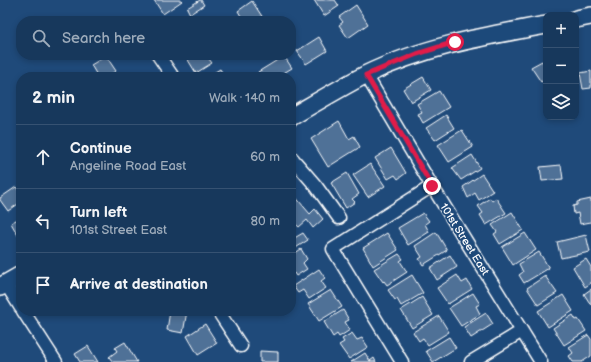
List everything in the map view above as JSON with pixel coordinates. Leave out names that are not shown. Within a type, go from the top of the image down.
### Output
[{"type":"street","points":[[579,18],[591,16]]},
{"type":"street","points":[[296,114],[366,75],[417,54],[455,42],[543,26]]},
{"type":"street","points":[[161,60],[170,72]]},
{"type":"street","name":"101st Street East","points":[[366,75],[432,186],[541,362]]},
{"type":"street","points":[[296,163],[316,186],[339,218]]},
{"type":"street","points":[[402,362],[333,249],[432,186]]},
{"type":"street","points":[[16,278],[3,286],[16,302]]},
{"type":"street","points":[[26,316],[56,362]]},
{"type":"street","points":[[221,316],[241,346]]},
{"type":"street","points":[[471,362],[522,332]]},
{"type":"building","points":[[154,0],[181,0],[182,1],[163,14]]},
{"type":"building","points":[[200,0],[204,5],[190,14],[187,8]]},
{"type":"building","points":[[314,0],[335,0],[339,6],[324,16]]},
{"type":"building","points":[[252,1],[262,16],[241,16],[238,11]]},
{"type":"building","points":[[356,5],[368,24],[348,38],[339,25],[343,22],[339,17]]},
{"type":"building","points":[[319,37],[327,51],[306,64],[297,51]]},
{"type":"building","points":[[99,60],[109,60],[116,71],[95,72],[91,65]]},
{"type":"building","points":[[188,60],[210,60],[212,63],[198,72],[195,72]]},
{"type":"building","points":[[278,60],[287,60],[292,68],[285,72],[258,72]]},
{"type":"building","points":[[542,61],[543,81],[541,82],[531,67]]},
{"type":"building","points":[[220,69],[222,72],[215,72]]},
{"type":"building","points":[[591,71],[591,88],[583,89],[580,73]]},
{"type":"building","points":[[423,77],[431,90],[411,102],[403,89]]},
{"type":"building","points":[[439,91],[449,107],[423,123],[418,114],[422,112],[417,104]]},
{"type":"building","points":[[446,115],[454,128],[435,140],[426,128]]},
{"type":"building","points":[[339,121],[349,139],[354,136],[360,147],[328,167],[311,139]]},
{"type":"building","points":[[462,130],[473,147],[449,162],[438,145]]},
{"type":"building","points":[[391,148],[406,173],[398,179],[395,175],[388,179],[375,158]]},
{"type":"building","points":[[472,155],[480,168],[461,180],[452,168]]},
{"type":"building","points":[[370,164],[385,186],[368,197],[353,175]]},
{"type":"building","points":[[561,165],[563,179],[542,181],[540,167]]},
{"type":"building","points":[[347,173],[359,194],[352,199],[355,202],[346,208],[331,183]]},
{"type":"building","points":[[482,174],[493,191],[479,200],[475,193],[468,198],[463,187]]},
{"type":"building","points":[[16,187],[16,205],[8,211],[0,198]]},
{"type":"building","points":[[296,198],[310,214],[315,209],[323,219],[313,228],[307,220],[299,227],[296,224]]},
{"type":"building","points":[[490,198],[492,201],[496,198],[506,213],[486,225],[480,215],[483,213],[478,206]]},
{"type":"building","points":[[591,199],[591,222],[580,224],[578,213],[574,214],[573,206],[577,205],[577,202]]},
{"type":"building","points":[[512,212],[523,230],[500,244],[494,234],[497,232],[492,225]]},
{"type":"building","points":[[423,213],[429,221],[425,224],[429,232],[408,245],[398,228]]},
{"type":"building","points":[[16,220],[16,232],[11,223]]},
{"type":"building","points":[[436,232],[447,250],[423,265],[419,259],[422,257],[415,246]]},
{"type":"building","points":[[303,233],[308,240],[296,248],[296,237]]},
{"type":"building","points":[[387,233],[398,250],[373,266],[363,248]]},
{"type":"building","points":[[525,233],[536,250],[513,265],[502,247]]},
{"type":"building","points":[[586,235],[590,252],[561,258],[557,242]]},
{"type":"building","points":[[301,249],[307,259],[303,263],[307,269],[296,276],[296,252]]},
{"type":"building","points":[[539,252],[549,268],[524,283],[519,275],[523,272],[519,264]]},
{"type":"building","points":[[399,254],[403,259],[400,261],[407,272],[387,285],[384,281],[383,282],[374,269]]},
{"type":"building","points":[[450,255],[457,267],[437,280],[430,268]]},
{"type":"building","points":[[586,259],[591,267],[591,283],[585,287],[573,267]]},
{"type":"building","points":[[319,269],[325,278],[321,281],[326,288],[309,299],[303,290],[298,293],[296,290],[296,284]]},
{"type":"building","points":[[412,275],[423,293],[401,306],[397,299],[395,300],[388,290]]},
{"type":"building","points":[[457,275],[462,283],[467,280],[472,289],[448,304],[437,288]]},
{"type":"building","points":[[545,276],[557,293],[538,305],[527,288]]},
{"type":"building","points":[[591,289],[591,305],[584,294]]},
{"type":"building","points":[[331,290],[342,307],[319,321],[308,304]]},
{"type":"building","points":[[473,293],[480,304],[476,306],[480,314],[461,326],[449,308]]},
{"type":"building","points":[[563,295],[573,311],[548,327],[538,311]]},
{"type":"building","points":[[422,297],[433,315],[412,328],[401,310]]},
{"type":"building","points":[[343,310],[349,320],[345,322],[350,330],[339,337],[337,334],[333,337],[324,322]]},
{"type":"building","points":[[486,313],[493,324],[471,338],[464,327]]},
{"type":"building","points":[[573,315],[576,320],[578,319],[586,331],[564,345],[553,328]]},
{"type":"building","points":[[169,316],[186,316],[183,333],[167,330]]},
{"type":"building","points":[[439,316],[449,332],[428,345],[423,338],[419,341],[413,332]]},
{"type":"building","points":[[205,324],[217,343],[198,355],[187,336]]},
{"type":"building","points":[[352,333],[357,340],[362,338],[368,347],[349,359],[339,345],[344,342],[342,339]]},
{"type":"building","points":[[588,335],[591,339],[591,356],[582,362],[573,362],[569,356],[573,353],[569,347]]},
{"type":"building","points":[[449,337],[456,348],[433,362],[426,351]]},
{"type":"building","points":[[125,342],[137,362],[113,362],[109,357],[117,351],[115,348]]},
{"type":"building","points":[[88,346],[98,362],[80,362],[75,354]]},
{"type":"building","points":[[260,351],[278,352],[278,362],[260,362]]},
{"type":"building","points":[[365,353],[370,361],[374,358],[376,362],[351,362]]},
{"type":"route","points":[[432,186],[366,75],[417,54],[455,42]]}]
